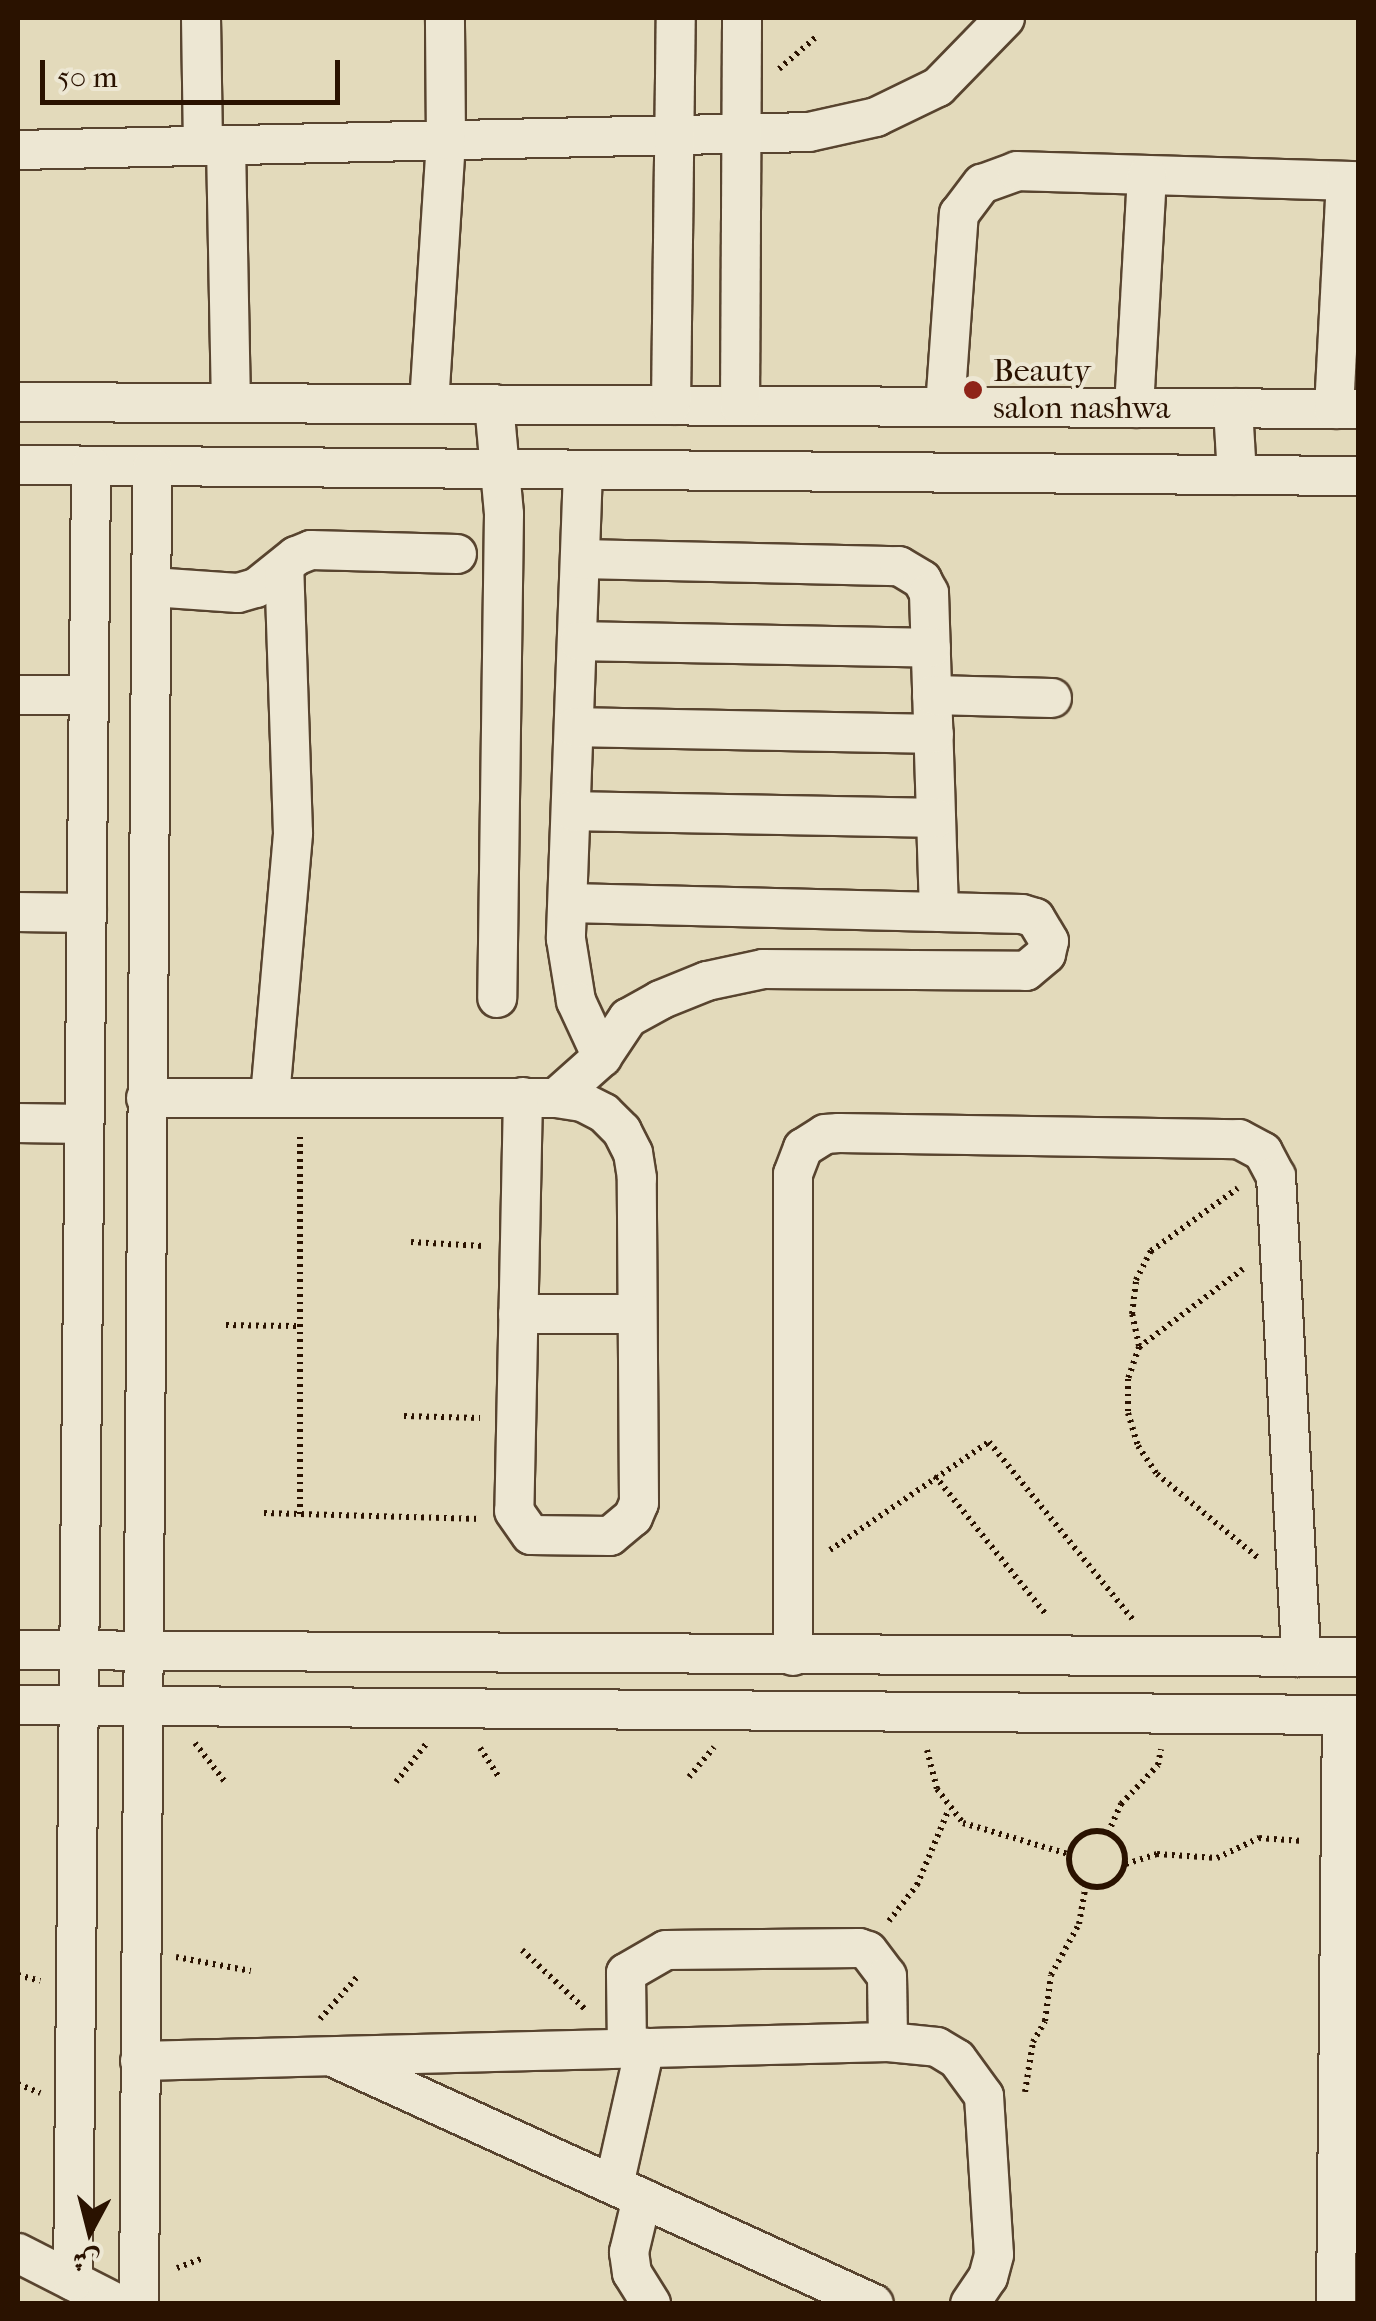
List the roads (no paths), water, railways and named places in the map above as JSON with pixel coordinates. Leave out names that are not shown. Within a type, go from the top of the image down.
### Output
[{"type":"street","points":[[200,18],[214,145],[231,404]]},
{"type":"street","points":[[429,404],[446,140],[445,18]]},
{"type":"street","points":[[671,405],[676,18]]},
{"type":"street","points":[[740,406],[742,18]]},
{"type":"street","points":[[18,150],[809,132],[876,117],[938,88],[1006,18]]},
{"type":"street","points":[[18,402],[231,404],[1346,409],[1352,181],[1017,171],[982,184],[968,197],[959,214],[945,407]]},
{"type":"street","points":[[1134,408],[1146,175]]},
{"type":"street","points":[[494,404],[504,514],[496,998]]},
{"type":"street","points":[[1233,408],[1236,475]]},
{"type":"street","points":[[18,465],[1358,476]]},
{"type":"street","points":[[73,2280],[92,466]]},
{"type":"street","points":[[139,2304],[152,466]]},
{"type":"street","points":[[584,470],[566,939],[576,1001],[602,1057]]},
{"type":"street","points":[[152,587],[238,592],[256,588],[312,550],[458,554]]},
{"type":"street","points":[[581,559],[898,566],[922,580],[929,592],[939,912]]},
{"type":"street","points":[[284,567],[293,833],[285,1098]]},
{"type":"street","points":[[579,641],[931,648]]},
{"type":"street","points":[[18,694],[89,695]]},
{"type":"street","points":[[932,695],[1052,698]]},
{"type":"street","points":[[575,727],[934,734]]},
{"type":"street","points":[[572,810],[936,818]]},
{"type":"street","points":[[84,1080],[147,1090],[285,1098],[540,1097],[582,1102],[604,1113],[622,1130],[633,1153],[637,1314],[639,1503],[633,1517],[610,1536],[531,1536],[517,1520],[519,1248],[540,1097],[602,1057],[628,1018],[660,1000],[707,982],[763,969],[1026,971],[1046,954],[1048,940],[1035,918],[568,903]]},
{"type":"street","points":[[18,912],[87,912]]},
{"type":"street","points":[[18,1123],[84,1124]]},
{"type":"street","points":[[807,1711],[792,1577],[792,1174],[803,1148],[825,1134],[840,1132],[1239,1139],[1252,1144],[1271,1164],[1280,1241],[1301,1657]]},
{"type":"street","points":[[518,1314],[637,1314]]},
{"type":"street","points":[[18,1650],[1358,1657]]},
{"type":"street","points":[[18,1705],[1350,1715],[1340,1844],[1336,2304]]},
{"type":"street","points":[[650,2304],[632,2273],[629,2252],[628,2191],[636,2047],[626,1973],[666,1950],[858,1948],[868,1952],[886,1976],[888,2042]]},
{"type":"street","points":[[140,2061],[915,2042],[957,2059],[984,2096],[994,2255],[988,2278],[970,2304]]},
{"type":"street","points":[[330,2056],[874,2304]]},
{"type":"street","points":[[18,2253],[118,2304]]},
{"type":"place","name":"Beauty salon nashwa","points":[[973,390]]}]
